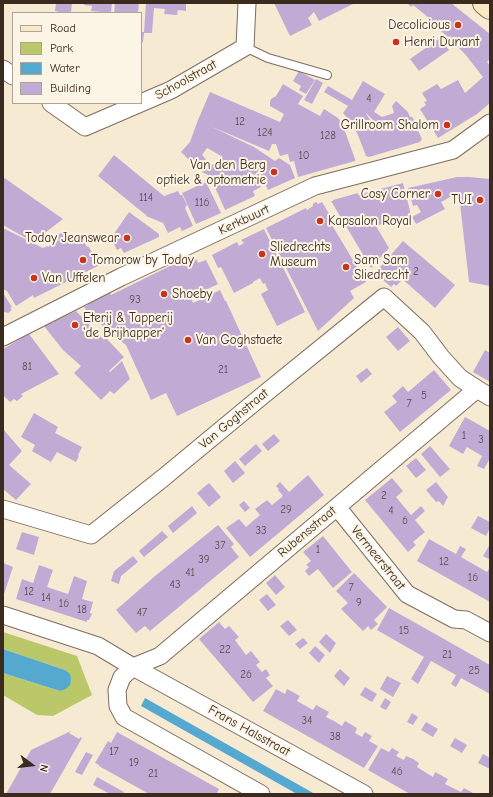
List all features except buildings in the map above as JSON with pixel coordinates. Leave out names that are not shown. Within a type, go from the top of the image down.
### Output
[{"type":"street","points":[[245,47],[247,3]]},
{"type":"street","points":[[484,3],[490,8]]},
{"type":"street","name":"Schoolstraat","points":[[142,103],[172,90],[245,47]]},
{"type":"street","points":[[3,69],[12,75]]},
{"type":"street","name":"Schoolstraat","points":[[52,104],[85,127],[139,104]]},
{"type":"street","name":"Kerkbuurt","points":[[3,337],[121,277],[315,186],[453,150],[490,122]]},
{"type":"street","name":"Van Goghstraat","points":[[3,509],[91,535],[384,297],[422,332],[441,357],[460,378],[483,393]]},
{"type":"street","name":"Rubensstraat","points":[[133,667],[160,656],[337,507],[483,393]]},
{"type":"street","name":"Vermeerstraat","points":[[337,507],[407,594],[454,620],[466,620],[490,633]]},
{"type":"street","name":"Frans Halsstraat","points":[[3,615],[98,646],[133,667],[364,794]]},
{"type":"street","points":[[133,667],[122,677],[117,690],[118,706],[124,717],[261,794]]},
{"type":"lane","points":[[245,47],[268,58],[327,74]]},
{"type":"green space","points":[[3,632],[77,656],[92,695],[53,716],[37,715],[3,695],[3,673],[60,691],[65,670],[3,649]]},
{"type":"water","points":[[3,649],[65,670],[70,674],[70,685],[66,689],[60,691],[3,673]]},
{"type":"water","points":[[145,698],[315,794],[297,794],[141,706]]},
{"type":"place","name":"Decolicious","points":[[458,25]]},
{"type":"place","name":"Henri Dunant","points":[[396,42]]},
{"type":"place","name":"Grillroom Shalom","points":[[447,125]]},
{"type":"place","name":"Van den Berg optiek & optometrie","points":[[274,172]]},
{"type":"place","name":"Cosy Corner","points":[[438,194]]},
{"type":"place","name":"TUI","points":[[480,200]]},
{"type":"place","name":"Kapsalon Royal","points":[[320,221]]},
{"type":"place","name":"Today Jeanswear","points":[[127,238]]},
{"type":"place","name":"Sliedrechts Museum","points":[[262,254]]},
{"type":"place","name":"Tomorow by Today","points":[[83,260]]},
{"type":"place","name":"Sam Sam Sliedrecht","points":[[346,267]]},
{"type":"place","name":"Van Uffelen","points":[[34,278]]},
{"type":"place","name":"Shoeby","points":[[164,294]]},
{"type":"place","name":"Eterij & Tapperij 'de Brijhapper'","points":[[75,325]]},
{"type":"place","name":"Van Goghstaete","points":[[188,340]]}]
